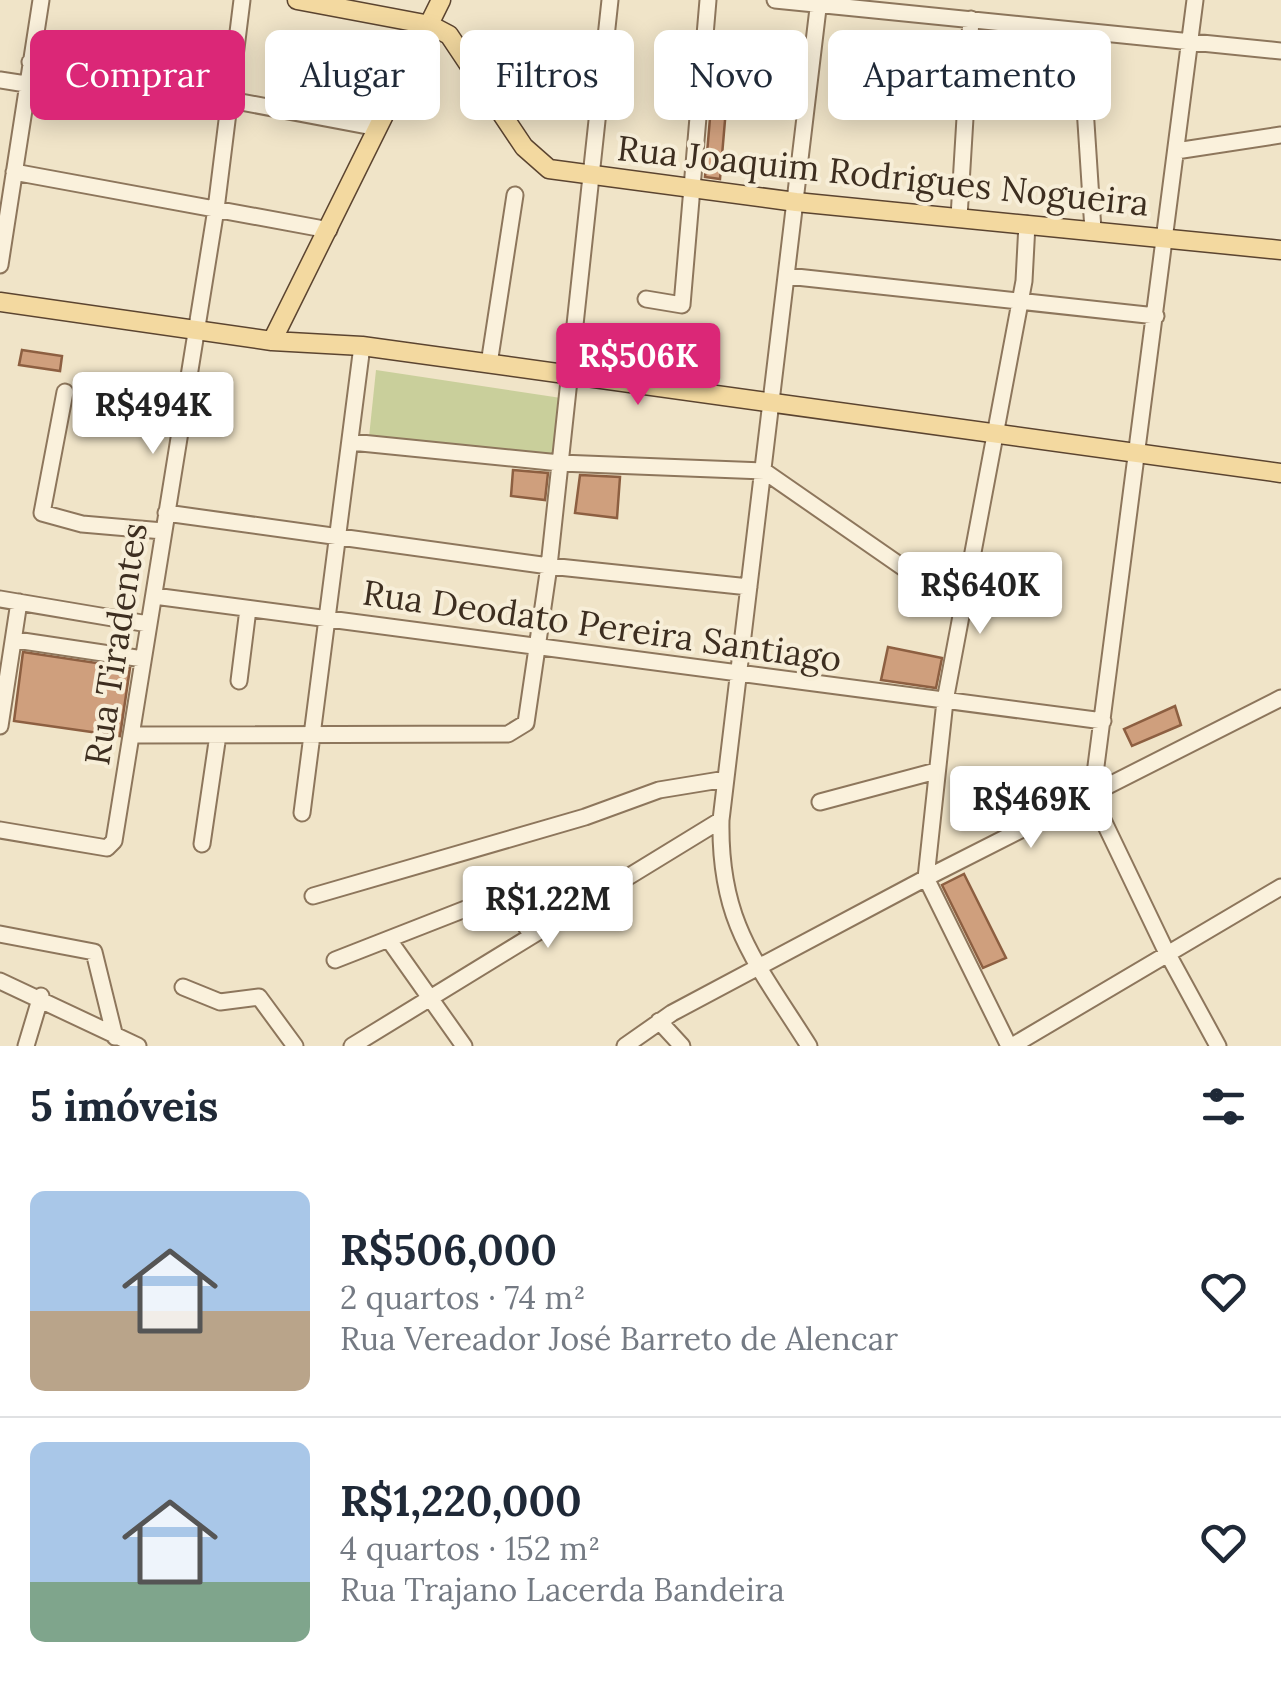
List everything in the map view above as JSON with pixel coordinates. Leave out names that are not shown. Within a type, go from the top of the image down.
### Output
[{"type":"main road","points":[[297,0],[430,25]]},
{"type":"main road","points":[[272,341],[441,0]]},
{"type":"main road","name":"Rua Joaquim Rodrigues Nogueira","points":[[430,25],[449,36],[535,160],[550,169],[592,178],[796,202],[1281,250]]},
{"type":"main road","points":[[0,302],[272,341],[362,346],[1281,473]]},
{"type":"street","points":[[36,30],[41,0]]},
{"type":"street","name":"Rua Tiradentes","points":[[239,30],[242,0]]},
{"type":"street","points":[[133,736],[508,734],[526,723],[549,566],[610,0]]},
{"type":"street","points":[[646,298],[682,304],[708,0]]},
{"type":"street","points":[[775,0],[819,1],[938,18],[972,18],[1072,30]]},
{"type":"street","points":[[938,0],[938,18]]},
{"type":"street","points":[[1194,0],[1092,796],[1218,1046]]},
{"type":"street","points":[[802,1044],[761,966],[738,934],[720,861],[721,820],[819,1]]},
{"type":"street","points":[[960,217],[972,18]]},
{"type":"street","points":[[1111,34],[1281,51]]},
{"type":"street","points":[[0,265],[8,179],[30,62]]},
{"type":"street","points":[[0,80],[26,84]]},
{"type":"street","points":[[245,102],[378,128]]},
{"type":"street","name":"Rua Tiradentes","points":[[0,830],[107,848],[114,842],[229,120]]},
{"type":"street","points":[[1086,120],[1093,230]]},
{"type":"street","points":[[1176,151],[1281,136]]},
{"type":"street","points":[[8,179],[216,209],[328,230]]},
{"type":"street","points":[[490,364],[515,195]]},
{"type":"street","points":[[1027,224],[1020,301],[945,701],[926,878],[1005,1044],[1281,887]]},
{"type":"street","points":[[787,276],[1156,316]]},
{"type":"street","points":[[302,814],[330,620],[362,346]]},
{"type":"street","points":[[65,392],[42,513],[82,524],[164,531]]},
{"type":"street","points":[[351,442],[560,463],[764,472],[963,609]]},
{"type":"street","points":[[166,513],[549,566],[749,588]]},
{"type":"street","name":"Rua Deodato Pereira Santiago","points":[[154,596],[1103,720]]},
{"type":"street","points":[[0,599],[148,624]]},
{"type":"street","points":[[1,718],[19,602]]},
{"type":"street","points":[[238,681],[248,609]]},
{"type":"street","points":[[16,640],[143,659]]},
{"type":"street","points":[[625,1046],[659,1021],[926,878],[1281,698]]},
{"type":"street","points":[[202,844],[218,735]]},
{"type":"street","points":[[820,802],[936,770]]},
{"type":"street","points":[[313,896],[585,817],[659,790],[726,779]]},
{"type":"street","points":[[352,1046],[721,820]]},
{"type":"street","points":[[334,960],[504,897],[514,904],[531,935]]},
{"type":"street","points":[[0,934],[94,952],[115,1037]]},
{"type":"street","points":[[389,940],[464,1046]]},
{"type":"street","points":[[0,981],[41,996],[138,1046]]},
{"type":"street","points":[[183,986],[220,1002],[259,997],[295,1046]]},
{"type":"street","points":[[26,1046],[41,996]]},
{"type":"street","points":[[659,1021],[682,1046]]},
{"type":"green space","points":[[376,370],[561,398],[554,454],[369,437]]},
{"type":"building","points":[[710,120],[725,120],[720,179],[705,177]]},
{"type":"building","points":[[22,350],[62,356],[60,371],[19,365]]},
{"type":"building","points":[[513,470],[548,473],[545,500],[511,496]]},
{"type":"building","points":[[580,475],[620,477],[617,518],[575,513]]},
{"type":"building","points":[[888,647],[942,658],[936,688],[881,680]]},
{"type":"building","points":[[23,652],[130,668],[120,736],[14,721]]},
{"type":"building","points":[[1175,706],[1181,725],[1132,746],[1124,729]]},
{"type":"building","points":[[964,874],[1006,958],[983,968],[942,885]]}]
